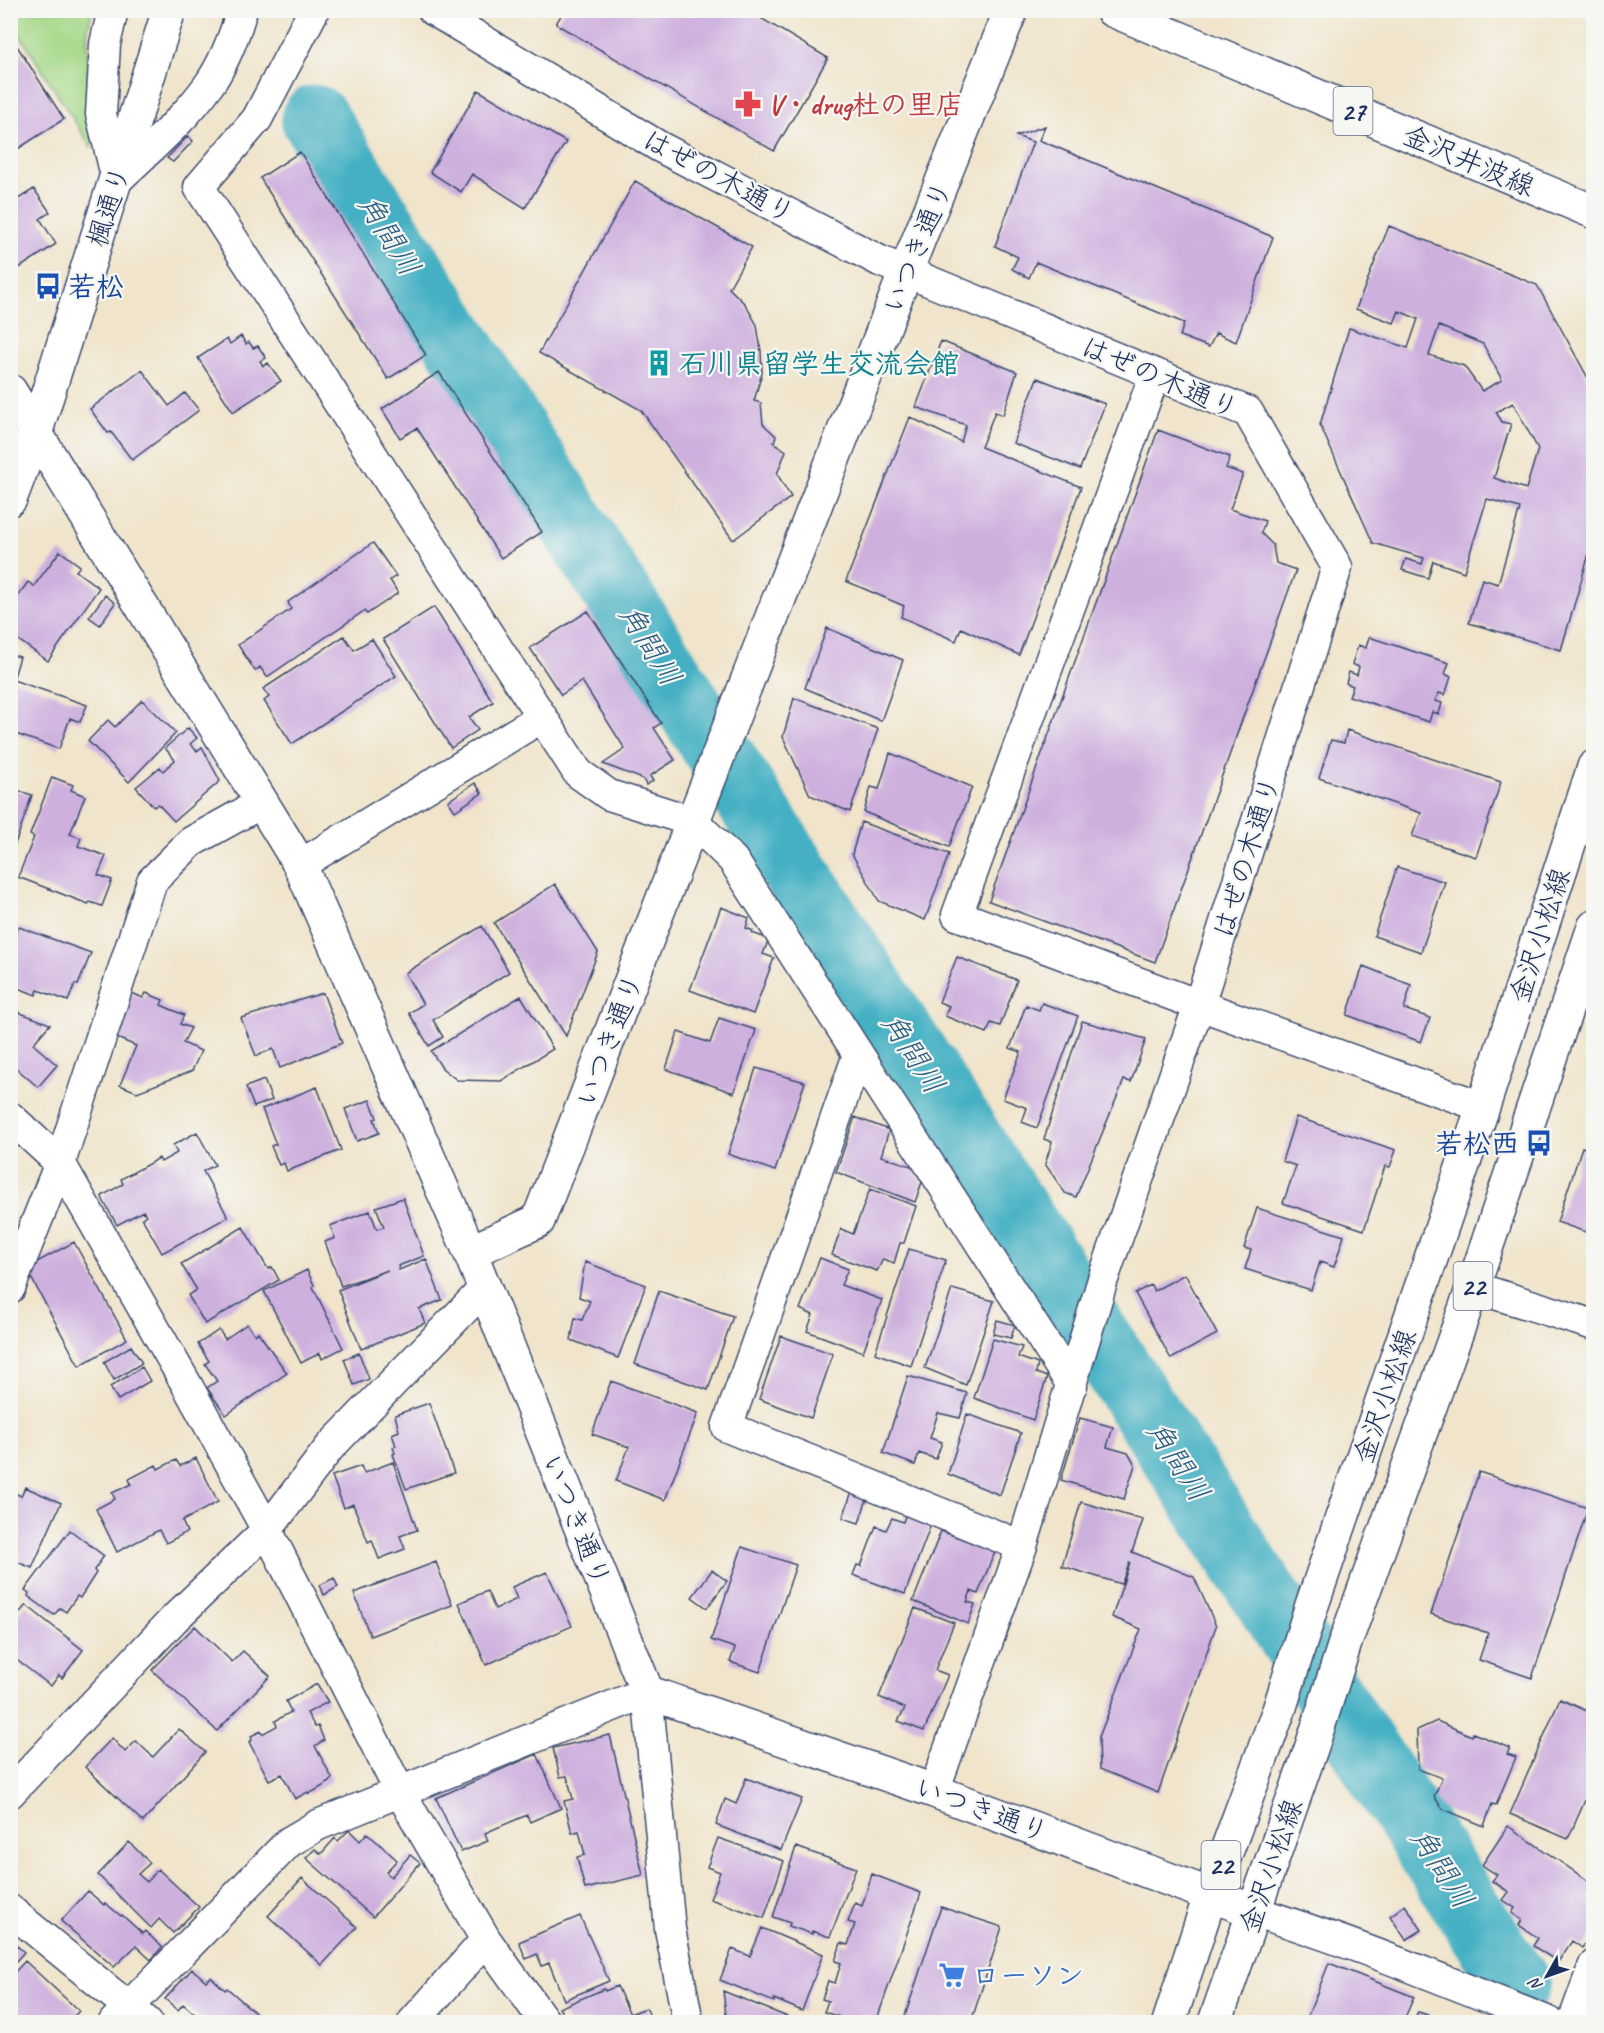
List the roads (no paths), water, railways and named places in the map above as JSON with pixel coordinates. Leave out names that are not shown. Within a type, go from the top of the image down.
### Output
[{"type":"street","points":[[113,10],[105,44],[101,114],[117,180],[174,126],[208,86],[233,40],[242,10]]},
{"type":"street","name":"楓通り","points":[[10,499],[36,431],[169,10]]},
{"type":"street","points":[[314,10],[257,119],[199,187],[578,773],[609,795],[694,822],[733,860],[858,1055],[1076,1371]]},
{"type":"street","name":"はぜの木通り","points":[[433,10],[660,147],[838,239],[906,272],[1248,412],[1337,567],[1199,1005],[1098,1296],[1022,1546],[934,1791]]},
{"type":"street","name":"いつき通り","points":[[1011,10],[906,272],[538,1221],[470,1252],[647,1692],[934,1791],[1253,1911]]},
{"type":"street","name":"金沢井波線","points":[[1112,10],[1593,212]]},
{"type":"street","points":[[1155,374],[957,915],[1483,1107]]},
{"type":"street","points":[[10,391],[300,865],[470,1252]]},
{"type":"street","points":[[300,865],[542,717]]},
{"type":"street","name":"金沢小松線","points":[[1169,2022],[1210,1893],[1279,1710],[1312,1605],[1483,1107],[1593,767]]},
{"type":"street","points":[[10,1288],[60,1163],[152,881],[191,842],[263,802]]},
{"type":"street","name":"金沢小松線","points":[[1215,2022],[1312,1746],[1345,1643],[1473,1287],[1593,927]]},
{"type":"street","points":[[858,1055],[728,1427],[1022,1546]]},
{"type":"street","points":[[10,1118],[60,1163],[267,1530],[400,1792],[486,1940],[545,2022]]},
{"type":"street","points":[[1473,1287],[1593,1325]]},
{"type":"street","points":[[10,1793],[174,1619],[267,1530],[330,1447],[484,1289]]},
{"type":"street","points":[[10,1910],[130,2017],[289,1842],[318,1825],[647,1692],[670,1929],[688,2022]]},
{"type":"street","points":[[1253,1911],[1478,1993],[1549,2022]]},
{"type":"street","points":[[413,2022],[486,1940]]},
{"type":"street","points":[[1573,2022],[1593,1965]]},
{"type":"waterway","name":"角間川","points":[[315,119],[741,788],[1517,1984]]},
{"type":"place","name":"V・drug杜の里店","points":[[748,104]]},
{"type":"place","name":"若松","points":[[48,286]]},
{"type":"place","name":"石川県留学生交流会館","points":[[659,363]]},
{"type":"place","name":"若松西","points":[[1539,1143]]},
{"type":"place","name":"ローソン","points":[[952,1975]]}]
